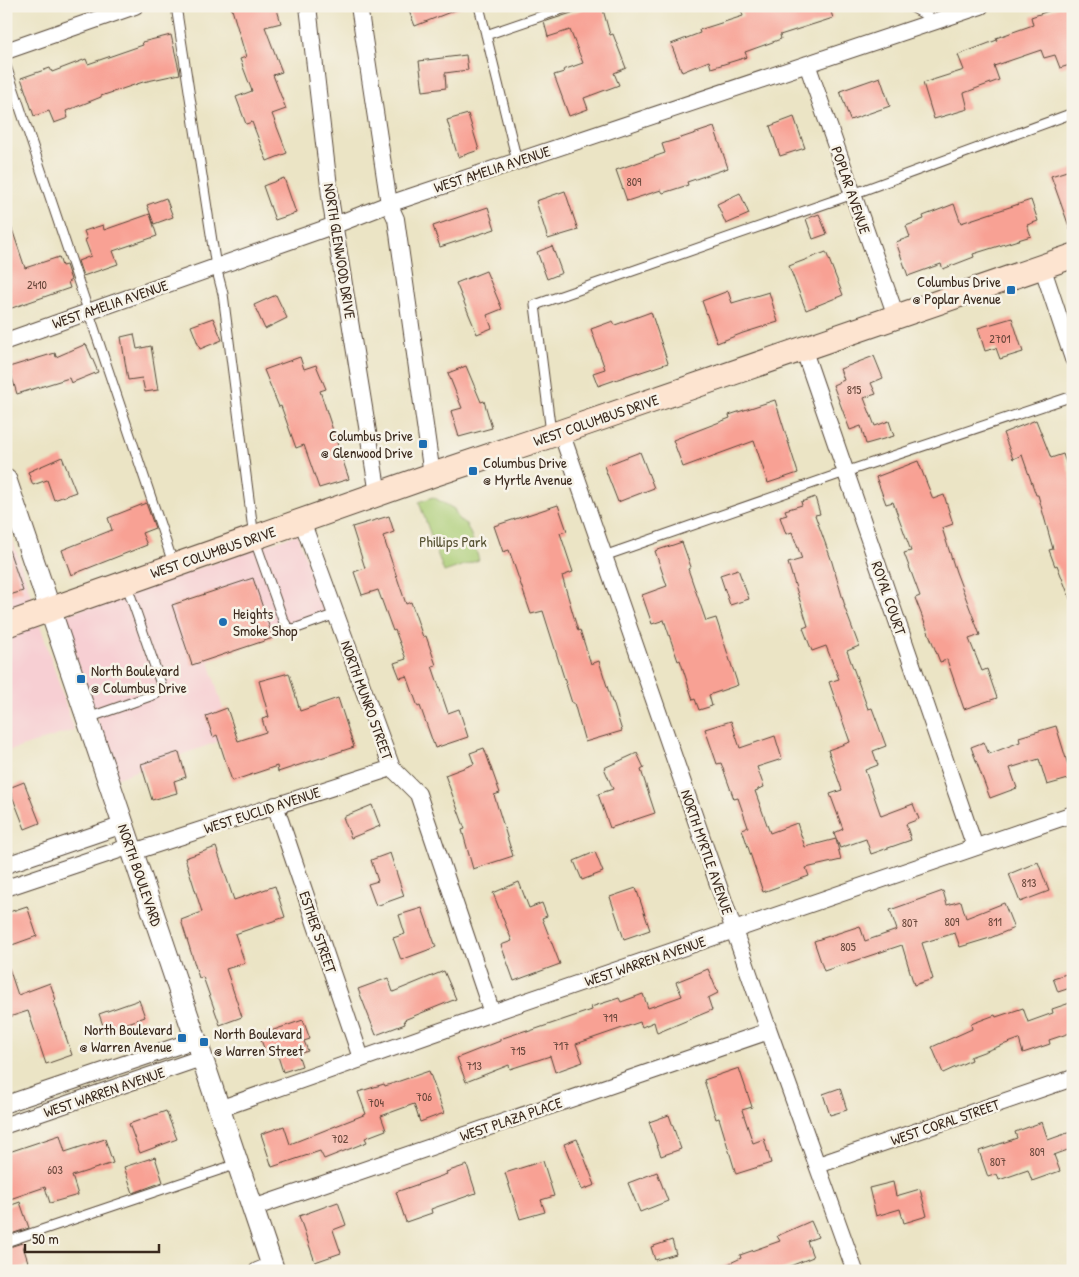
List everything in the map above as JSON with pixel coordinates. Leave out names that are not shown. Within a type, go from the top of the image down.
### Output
[{"type":"main road","name":"WEST COLUMBUS DRIVE","points":[[6,625],[432,475],[1073,256]]},
{"type":"street","points":[[6,52],[135,6]]},
{"type":"street","name":"NORTH GLENWOOD DRIVE","points":[[308,6],[334,225],[378,494]]},
{"type":"street","points":[[360,6],[389,204],[396,219],[432,475]]},
{"type":"street","name":"WEST AMELIA AVENUE","points":[[6,341],[389,204],[980,6]]},
{"type":"street","name":"POPLAR AVENUE","points":[[807,64],[896,316]]},
{"type":"street","points":[[1042,266],[1073,359]]},
{"type":"street","name":"ROYAL COURT","points":[[803,348],[975,847]]},
{"type":"street","name":"NORTH MYRTLE AVENUE","points":[[556,434],[604,556],[855,1271]]},
{"type":"street","name":"NORTH BOULEVARD","points":[[6,480],[253,1208],[268,1269]]},
{"type":"street","name":"NORTH MUNRO STREET","points":[[302,521],[392,768],[418,794],[492,1012]]},
{"type":"street","name":"WEST EUCLID AVENUE","points":[[6,888],[275,806],[392,768]]},
{"type":"street","name":"ESTHER STREET","points":[[275,806],[361,1058]]},
{"type":"street","name":"WEST WARREN AVENUE","points":[[219,1109],[492,1012],[1073,814]]},
{"type":"street","points":[[6,865],[123,826]]},
{"type":"street","name":"WEST PLAZA PLACE","points":[[253,1208],[769,1030]]},
{"type":"street","name":"WEST WARREN AVENUE","points":[[6,1104],[198,1049]]},
{"type":"street","name":"WEST WARREN AVENUE","points":[[6,1125],[198,1049]]},
{"type":"street","name":"WEST CORAL STREET","points":[[818,1165],[1073,1078]]},
{"type":"lane","points":[[176,6],[216,267],[224,294],[254,538],[283,620],[288,628],[294,629],[336,614]]},
{"type":"lane","points":[[479,6],[517,161]]},
{"type":"lane","points":[[486,35],[572,6]]},
{"type":"lane","points":[[910,6],[936,22]]},
{"type":"lane","points":[[6,66],[174,566]]},
{"type":"lane","points":[[556,434],[535,305],[853,194],[1073,114]]},
{"type":"lane","points":[[604,556],[845,472],[1073,396]]},
{"type":"lane","points":[[88,718],[156,694],[161,684],[126,583]]},
{"type":"lane","points":[[6,1242],[238,1164]]},
{"type":"shaded area","points":[[6,519],[74,730],[6,752]]},
{"type":"shaded area","points":[[297,534],[327,614],[209,661],[231,737],[117,778],[62,616]]},
{"type":"green space","name":"Phillips Park","points":[[433,497],[454,509],[459,520],[466,524],[479,560],[444,572],[419,502]]},
{"type":"building","points":[[231,6],[276,6],[281,23],[265,27],[282,72],[273,75],[286,109],[272,114],[287,153],[267,161],[252,122],[246,124],[236,97],[252,91],[240,59],[246,57]]},
{"type":"building","points":[[407,6],[463,6],[463,7],[415,26]]},
{"type":"building","points":[[593,6],[602,6],[610,35],[613,34],[626,68],[614,73],[619,85],[584,98],[588,109],[569,116],[554,75],[583,63],[570,30],[548,37],[544,22]]},
{"type":"building","points":[[740,6],[829,6],[833,18],[780,35],[781,39],[745,52],[747,57],[711,68],[709,61],[682,72],[671,44],[700,33],[699,30],[743,16]]},
{"type":"building","points":[[1065,6],[1073,30],[1073,64],[1060,68],[1055,55],[1044,58],[1041,50],[994,66],[999,80],[964,93],[968,109],[934,119],[923,83],[964,70],[958,55],[997,40],[996,38],[1033,25],[1031,17]]},
{"type":"building","points":[[171,35],[180,74],[143,82],[101,96],[66,111],[68,118],[54,123],[49,111],[34,116],[21,78],[50,68],[52,72],[86,59],[88,64],[143,45],[142,42]]},
{"type":"building","points":[[466,55],[468,70],[445,73],[446,88],[423,91],[419,61]]},
{"type":"building","points":[[880,77],[890,106],[850,120],[840,91]]},
{"type":"building","points":[[468,114],[479,150],[458,157],[447,120]]},
{"type":"building","points":[[794,117],[805,148],[780,156],[770,126]]},
{"type":"building","points":[[714,127],[728,168],[687,182],[688,185],[663,193],[661,190],[627,201],[616,170],[665,153],[662,144]]},
{"type":"building","points":[[1073,169],[1073,231],[1071,232],[1051,176]]},
{"type":"building","points":[[284,178],[296,213],[275,220],[263,186]]},
{"type":"building","points":[[565,191],[578,230],[548,239],[536,201]]},
{"type":"building","points":[[740,193],[749,214],[726,224],[717,204]]},
{"type":"building","points":[[166,198],[173,217],[154,224],[147,205]]},
{"type":"building","points":[[1031,200],[1038,221],[1027,225],[1031,236],[973,254],[974,257],[943,269],[941,264],[908,276],[896,242],[910,237],[906,226],[924,219],[923,216],[954,204],[961,223]]},
{"type":"building","points":[[488,207],[495,229],[440,247],[433,226]]},
{"type":"building","points":[[150,214],[157,236],[113,251],[118,264],[83,276],[78,261],[91,256],[84,231],[103,225],[104,230]]},
{"type":"building","points":[[819,214],[827,234],[813,239],[806,219]]},
{"type":"building","points":[[6,220],[9,220],[25,268],[59,257],[62,266],[66,265],[71,280],[68,282],[70,288],[6,310]]},
{"type":"building","points":[[552,246],[562,273],[547,279],[537,252]]},
{"type":"building","points":[[826,252],[843,295],[806,310],[789,266]]},
{"type":"building","points":[[486,271],[502,309],[487,315],[492,328],[477,334],[456,283]]},
{"type":"building","points":[[728,291],[732,303],[769,292],[778,322],[717,343],[702,301]]},
{"type":"building","points":[[276,295],[287,318],[265,329],[254,305]]},
{"type":"building","points":[[651,312],[668,363],[598,386],[593,373],[605,369],[591,329],[613,321],[615,325]]},
{"type":"building","points":[[213,318],[222,340],[200,349],[191,326]]},
{"type":"building","points":[[1012,318],[1023,352],[1000,359],[996,348],[985,351],[978,328]]},
{"type":"building","points":[[134,334],[137,349],[151,346],[158,390],[145,392],[142,378],[128,380],[121,337]]},
{"type":"building","points":[[86,344],[98,372],[71,383],[69,378],[17,394],[9,367],[55,353],[56,357]]},
{"type":"building","points":[[874,356],[883,378],[871,383],[876,394],[864,398],[875,426],[889,421],[894,436],[866,444],[861,426],[850,430],[833,385],[844,380],[840,369]]},
{"type":"building","points":[[300,357],[304,369],[316,365],[326,389],[320,391],[349,479],[319,488],[304,445],[296,448],[281,406],[279,407],[264,370]]},
{"type":"building","points":[[466,366],[481,402],[484,401],[492,428],[459,437],[451,411],[462,408],[448,373]]},
{"type":"building","points":[[775,400],[798,473],[768,483],[754,441],[683,467],[673,440],[730,418],[729,415]]},
{"type":"building","points":[[1036,420],[1051,458],[1063,454],[1073,483],[1073,604],[1049,550],[1053,549],[1038,495],[1036,495],[1022,455],[1013,459],[1003,433]]},
{"type":"building","points":[[640,452],[654,488],[618,502],[604,466]]},
{"type":"building","points":[[62,457],[76,492],[54,500],[47,480],[33,485],[28,472]]},
{"type":"building","points":[[918,461],[933,499],[944,495],[953,524],[942,528],[956,572],[980,635],[969,639],[982,671],[987,669],[997,698],[964,709],[947,660],[940,662],[915,598],[920,596],[904,553],[911,551],[893,502],[886,504],[876,477]]},
{"type":"building","points":[[815,497],[820,514],[815,515],[859,646],[847,651],[868,709],[872,708],[886,746],[873,751],[878,765],[865,770],[881,816],[913,804],[919,819],[906,824],[911,840],[871,854],[866,839],[840,848],[834,833],[843,829],[830,794],[842,790],[828,750],[850,742],[829,682],[839,679],[826,646],[812,651],[803,628],[808,626],[788,563],[802,559],[792,532],[786,534],[780,517],[787,515],[785,510],[802,505],[801,502]]},
{"type":"building","points":[[146,503],[155,528],[142,533],[147,545],[71,575],[62,550],[112,530],[108,518]]},
{"type":"building","points":[[558,505],[567,531],[560,533],[573,572],[562,576],[578,631],[580,630],[591,664],[599,661],[622,731],[585,742],[543,611],[531,614],[509,550],[503,552],[494,526]]},
{"type":"building","points":[[389,516],[394,532],[383,536],[406,604],[411,602],[423,637],[426,636],[436,665],[432,666],[448,713],[459,709],[468,737],[435,748],[407,676],[400,678],[394,663],[406,659],[395,630],[393,631],[378,590],[362,595],[354,572],[365,568],[352,527]]},
{"type":"building","points":[[682,542],[691,567],[688,569],[706,621],[716,618],[738,685],[709,695],[712,706],[699,710],[695,699],[693,700],[664,620],[652,624],[642,595],[667,586],[655,551]]},
{"type":"building","points":[[6,550],[9,550],[23,591],[6,596]]},
{"type":"building","points":[[738,569],[749,599],[730,605],[720,575]]},
{"type":"building","name":"Heights Smoke Shop","points":[[253,578],[273,638],[192,665],[172,605]]},
{"type":"building","points":[[289,673],[300,711],[338,698],[354,747],[278,772],[277,766],[232,781],[217,735],[213,737],[206,716],[227,708],[238,741],[266,732],[262,719],[269,717],[259,681]]},
{"type":"building","points":[[731,721],[740,748],[775,736],[782,759],[757,767],[764,787],[755,791],[770,833],[797,823],[805,847],[836,839],[841,860],[806,868],[809,876],[763,892],[742,829],[748,827],[738,798],[734,799],[721,763],[717,764],[705,729]]},
{"type":"building","points":[[1056,726],[1072,778],[1047,785],[1039,759],[1010,768],[1017,788],[990,798],[971,747],[984,742],[989,754],[1020,742],[1019,737]]},
{"type":"building","points":[[484,748],[500,793],[494,795],[513,856],[473,869],[462,830],[465,829],[445,775],[474,764],[470,753]]},
{"type":"building","points":[[179,752],[186,777],[174,781],[177,793],[152,800],[141,764]]},
{"type":"building","points":[[637,753],[644,768],[641,770],[655,813],[610,828],[598,794],[613,789],[604,768]]},
{"type":"building","points":[[24,782],[40,823],[25,829],[9,788]]},
{"type":"building","points":[[372,805],[380,826],[351,838],[343,817]]},
{"type":"building","points":[[216,847],[234,900],[275,886],[285,917],[235,934],[245,963],[226,969],[242,1017],[220,1025],[203,977],[199,978],[181,920],[202,912],[185,858]]},
{"type":"building","points":[[595,852],[603,872],[582,880],[574,861]]},
{"type":"building","points":[[390,853],[404,896],[376,906],[368,884],[378,881],[371,860]]},
{"type":"building","points":[[1038,862],[1049,891],[1020,902],[1009,874]]},
{"type":"building","points":[[519,882],[529,908],[542,903],[547,916],[542,918],[560,964],[514,981],[501,945],[512,941],[493,893]]},
{"type":"building","points":[[636,888],[650,930],[624,939],[610,897]]},
{"type":"building","points":[[943,891],[947,905],[961,901],[966,918],[1004,903],[1014,928],[960,947],[955,933],[922,943],[933,979],[914,985],[902,945],[824,971],[814,941],[860,926],[865,941],[897,930],[890,910]]},
{"type":"building","points":[[27,906],[37,936],[12,945],[6,929],[6,913]]},
{"type":"building","points":[[422,908],[436,947],[401,960],[393,938],[405,934],[399,915]]},
{"type":"building","points":[[9,968],[18,995],[50,983],[72,1055],[46,1064],[28,1011],[6,1018],[6,969]]},
{"type":"building","points":[[708,969],[718,993],[708,998],[712,1010],[657,1033],[654,1022],[642,1027],[640,1022],[576,1044],[583,1062],[555,1072],[550,1056],[510,1069],[509,1065],[466,1082],[457,1058],[500,1041],[500,1039],[592,1010],[591,1007],[619,998],[621,1002],[643,994],[648,1008],[682,996],[676,982]]},
{"type":"building","points":[[444,971],[456,999],[404,1020],[405,1024],[376,1035],[358,989],[388,978],[393,992]]},
{"type":"building","points":[[1073,972],[1073,987],[1058,992],[1053,978]]},
{"type":"building","points":[[139,1000],[145,1017],[105,1031],[99,1014]]},
{"type":"building","points":[[1073,1002],[1073,1032],[1049,1040],[1050,1044],[1023,1053],[1019,1039],[970,1057],[971,1060],[943,1073],[932,1047],[972,1029],[971,1024],[995,1015],[996,1017],[1023,1008],[1028,1022],[1053,1013],[1052,1009]]},
{"type":"building","points":[[303,1020],[310,1039],[304,1041],[308,1051],[298,1054],[302,1066],[283,1072],[276,1050],[266,1053],[259,1035]]},
{"type":"building","points":[[739,1068],[752,1107],[742,1110],[753,1143],[764,1139],[771,1163],[736,1174],[719,1118],[716,1119],[704,1080]]},
{"type":"building","points":[[429,1071],[444,1113],[420,1122],[414,1104],[381,1116],[386,1130],[365,1138],[367,1142],[324,1159],[320,1151],[272,1167],[261,1134],[284,1126],[290,1144],[366,1114],[358,1092],[384,1084],[385,1086]]},
{"type":"building","points":[[840,1088],[847,1110],[830,1115],[823,1094]]},
{"type":"building","points":[[166,1111],[177,1139],[140,1153],[129,1124]]},
{"type":"building","points":[[669,1115],[681,1149],[661,1156],[649,1122]]},
{"type":"building","points":[[1042,1122],[1048,1140],[1073,1131],[1073,1148],[1054,1155],[1060,1171],[1032,1181],[1028,1170],[999,1180],[997,1174],[988,1177],[979,1151],[1017,1138],[1015,1132]]},
{"type":"building","points":[[60,1135],[65,1152],[105,1139],[113,1163],[72,1176],[78,1195],[50,1203],[45,1187],[10,1199],[6,1189],[6,1153]]},
{"type":"building","points":[[577,1139],[595,1185],[582,1190],[564,1144]]},
{"type":"building","points":[[155,1157],[163,1182],[133,1193],[124,1167]]},
{"type":"building","points":[[543,1161],[554,1196],[541,1200],[545,1212],[520,1219],[505,1173]]},
{"type":"building","points":[[467,1165],[476,1193],[431,1209],[432,1213],[406,1222],[396,1192]]},
{"type":"building","points":[[657,1172],[668,1201],[640,1212],[628,1183]]},
{"type":"building","points":[[893,1182],[896,1196],[920,1189],[927,1216],[904,1223],[900,1209],[876,1216],[869,1188]]},
{"type":"building","points":[[20,1202],[29,1228],[11,1234],[6,1221],[6,1207]]},
{"type":"building","points":[[338,1202],[346,1225],[333,1230],[341,1253],[315,1262],[299,1216]]},
{"type":"building","points":[[811,1221],[818,1237],[807,1241],[813,1257],[778,1271],[713,1271],[741,1258],[740,1255],[780,1241],[777,1236]]},
{"type":"building","points":[[672,1240],[676,1254],[655,1260],[651,1247]]},
{"type":"building","points":[[22,1243],[29,1265],[6,1271],[6,1248]]},
{"type":"place","name":"Columbus Drive @ Poplar Avenue","points":[[1011,290]]},
{"type":"place","name":"Columbus Drive @ Glenwood Drive","points":[[423,444]]},
{"type":"place","name":"Columbus Drive @ Myrtle Avenue","points":[[473,471]]},
{"type":"place","name":"Heights Smoke Shop","points":[[223,622]]},
{"type":"place","name":"North Boulevard @ Columbus Drive","points":[[81,679]]},
{"type":"place","name":"North Boulevard @ Warren Avenue","points":[[182,1038]]},
{"type":"place","name":"North Boulevard @ Warren Street","points":[[204,1042]]}]
